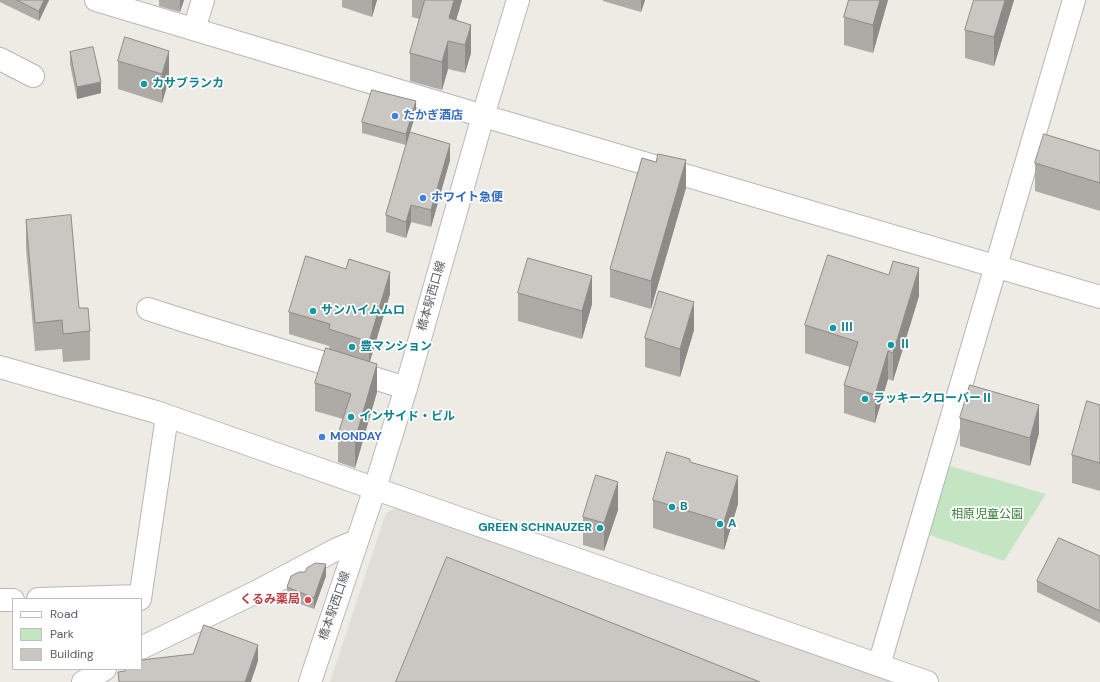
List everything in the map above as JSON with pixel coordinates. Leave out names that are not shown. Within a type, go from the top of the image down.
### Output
[{"type":"street","points":[[96,0],[483,116],[1100,297]]},
{"type":"street","points":[[194,29],[203,0]]},
{"type":"street","name":"橋本駅西口線","points":[[310,682],[375,488],[406,388],[483,116],[518,0]]},
{"type":"street","points":[[879,665],[1074,0]]},
{"type":"street","points":[[0,59],[33,76]]},
{"type":"street","points":[[148,309],[209,329],[406,388]]},
{"type":"street","points":[[0,367],[156,412],[928,682]]},
{"type":"street","points":[[140,598],[167,416]]},
{"type":"street","points":[[142,648],[254,593],[357,540]]},
{"type":"street","points":[[0,600],[12,600]]},
{"type":"street","points":[[83,682],[103,670]]},
{"type":"shaded area","points":[[398,507],[895,682],[330,682],[386,513]]},
{"type":"green space","name":"相原児童公園","points":[[950,466],[1046,494],[1004,561],[927,534]]},
{"type":"building","points":[[17,0],[44,0],[39,11]]},
{"type":"building","points":[[425,0],[454,0],[449,18],[471,25],[465,45],[448,41],[442,62],[410,53]]},
{"type":"building","points":[[849,0],[880,0],[873,25],[844,17]]},
{"type":"building","points":[[974,0],[1005,0],[994,37],[965,30]]},
{"type":"building","points":[[125,37],[169,51],[162,74],[118,61]]},
{"type":"building","points":[[93,47],[101,82],[77,87],[70,52]]},
{"type":"building","points":[[372,90],[416,101],[406,134],[362,122]]},
{"type":"building","points":[[410,132],[450,144],[431,210],[411,205],[406,222],[386,215]]},
{"type":"building","points":[[1044,134],[1100,151],[1100,183],[1035,163]]},
{"type":"building","points":[[658,154],[686,160],[651,281],[610,269],[642,158],[656,162]]},
{"type":"building","points":[[71,215],[79,308],[88,308],[90,331],[63,334],[62,320],[35,323],[26,220]]},
{"type":"building","points":[[828,255],[889,275],[893,261],[919,268],[893,353],[888,351],[875,395],[844,385],[858,342],[805,325]]},
{"type":"building","points":[[306,256],[346,269],[349,259],[390,272],[369,342],[329,329],[330,324],[289,312]]},
{"type":"building","points":[[528,258],[592,276],[582,311],[518,293]]},
{"type":"building","points":[[659,291],[694,302],[680,349],[645,338]]},
{"type":"building","points":[[326,348],[377,364],[355,440],[338,434],[351,394],[315,383]]},
{"type":"building","points":[[970,385],[1039,405],[1030,438],[960,418]]},
{"type":"building","points":[[1087,401],[1100,405],[1100,463],[1072,455]]},
{"type":"building","points":[[667,452],[690,459],[690,462],[738,476],[724,522],[653,500]]},
{"type":"building","points":[[596,475],[618,482],[604,523],[583,517]]},
{"type":"building","points":[[1059,538],[1100,556],[1100,611],[1037,581]]},
{"type":"building","points":[[447,557],[760,682],[396,682]]},
{"type":"building","points":[[316,563],[326,564],[314,598],[287,587],[291,576],[299,572],[305,572],[307,568]]},
{"type":"building","points":[[204,625],[258,645],[245,682],[119,682],[118,672],[125,670],[142,670],[142,660],[193,654]]},
{"type":"place","name":"カサブランカ","points":[[144,84]]},
{"type":"place","name":"たかぎ酒店","points":[[395,116]]},
{"type":"place","name":"ホワイト急便","points":[[423,198]]},
{"type":"place","name":"サンハイムムロ","points":[[313,311]]},
{"type":"place","name":"Ⅲ","points":[[833,328]]},
{"type":"place","name":"Ⅱ","points":[[891,345]]},
{"type":"place","name":"豊マンション","points":[[352,347]]},
{"type":"place","name":"ラッキークローバーⅡ","points":[[865,399]]},
{"type":"place","name":"インサイド・ビル","points":[[351,417]]},
{"type":"place","name":"MONDAY","points":[[322,437]]},
{"type":"place","name":"B","points":[[672,507]]},
{"type":"place","name":"A","points":[[720,524]]},
{"type":"place","name":"GREEN SCHNAUZER","points":[[600,528]]},
{"type":"place","name":"くるみ薬局","points":[[308,600]]}]
